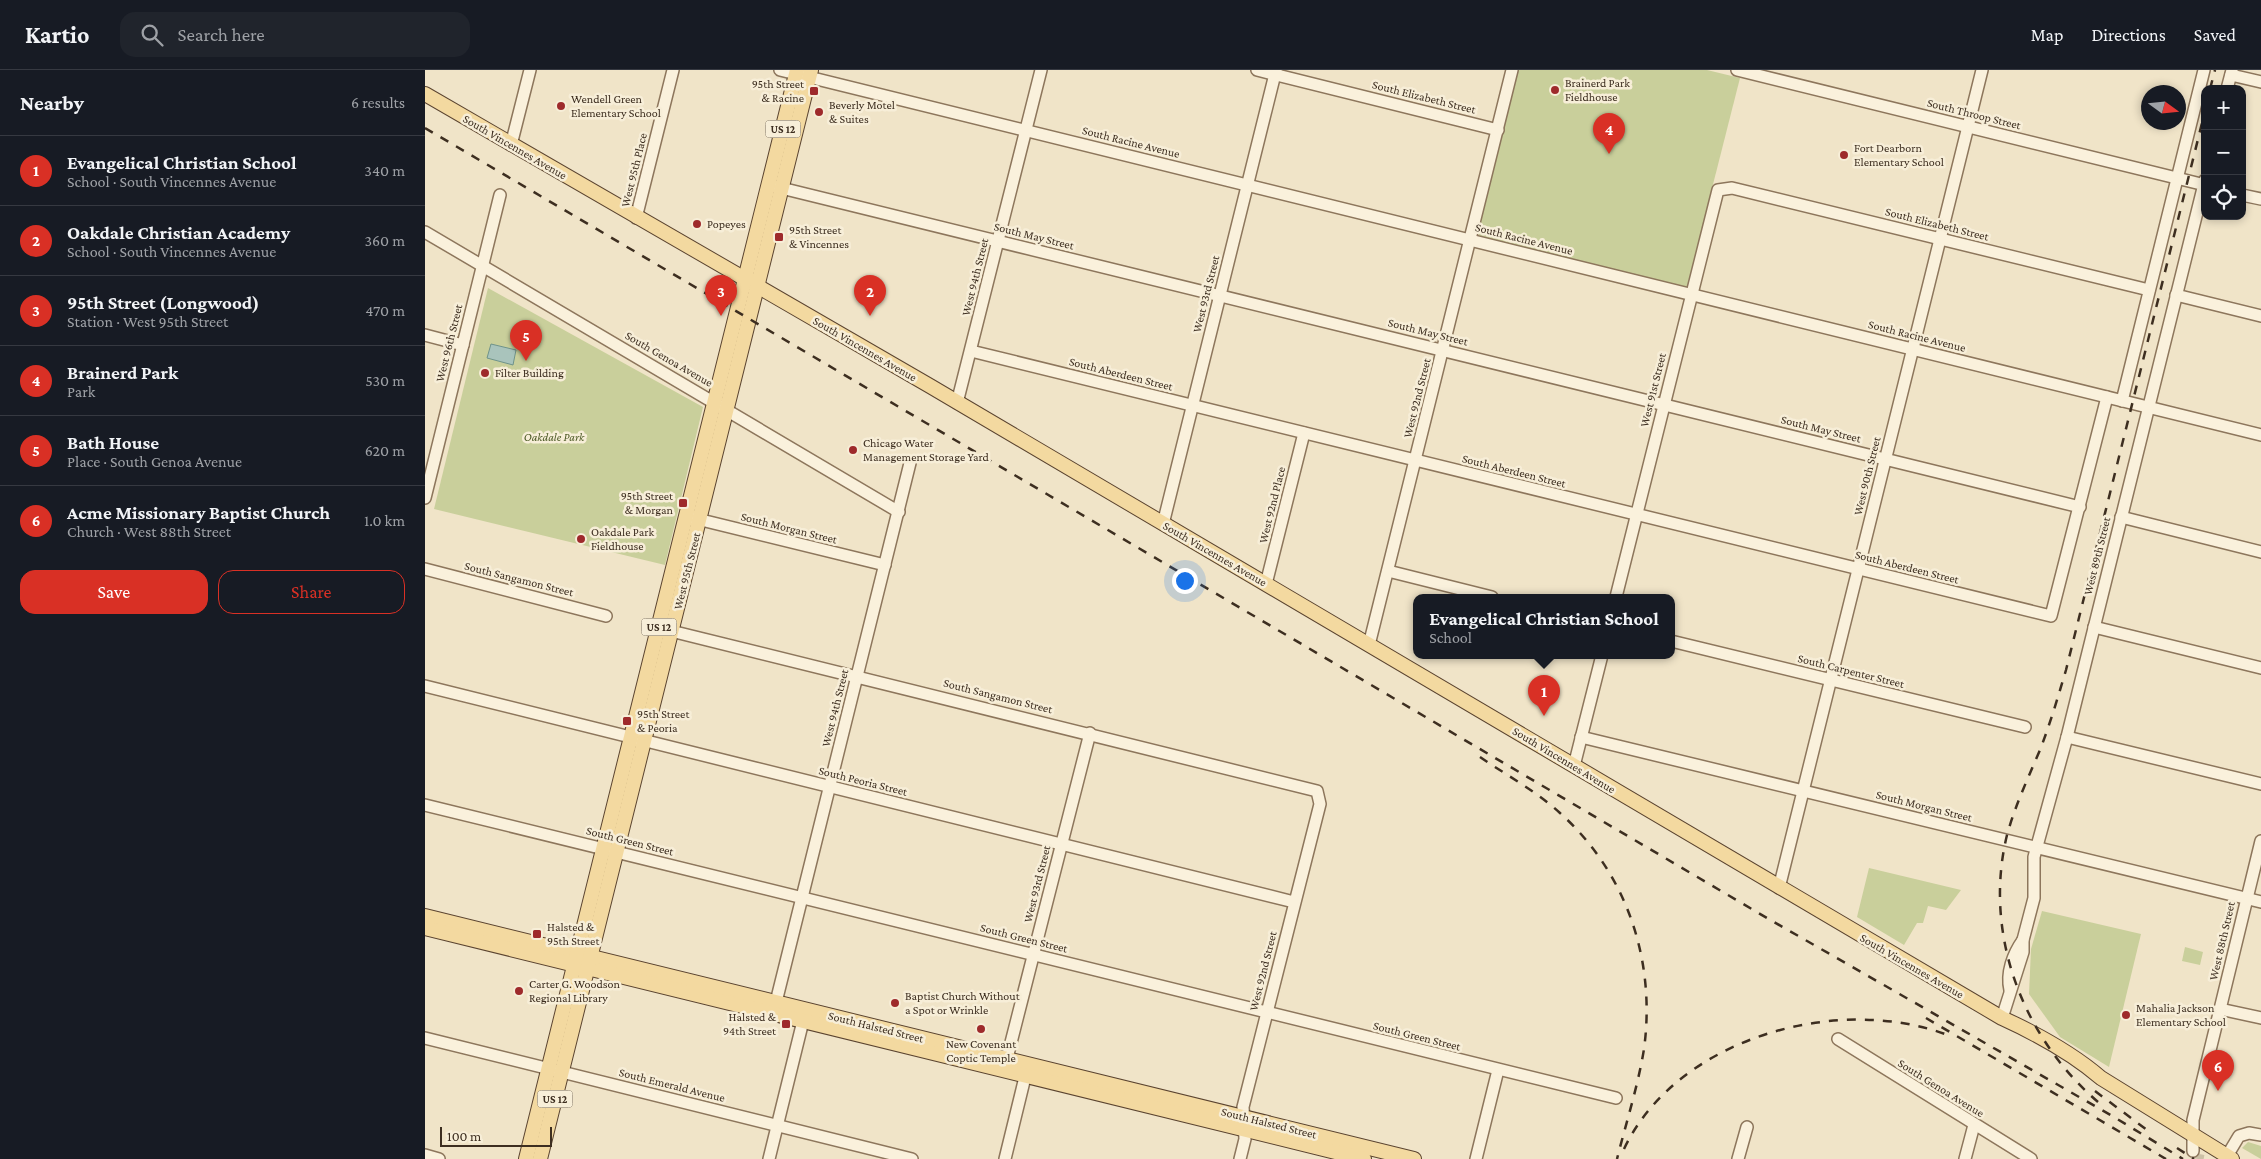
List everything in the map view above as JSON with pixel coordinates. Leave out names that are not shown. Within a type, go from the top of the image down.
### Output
[{"type":"main road","name":"West 95th Street","points":[[540,1159],[555,1071],[804,73]]},
{"type":"main road","name":"South Vincennes Avenue","points":[[425,94],[1266,584],[2002,1018],[2026,1036],[2081,1071],[2101,1078],[2229,1158]]},
{"type":"main road","name":"West 95th Street","points":[[637,739],[671,631],[693,518]]},
{"type":"main road","name":"South Halsted Street","points":[[425,916],[781,1016],[807,1016]]},
{"type":"main road","name":"South Halsted Street","points":[[425,928],[776,1002],[807,1016],[1006,1065],[1244,1123],[1414,1159]]},
{"type":"main road","name":"West 95th Street","points":[[526,1159],[555,1071]]},
{"type":"main road","name":"South Halsted Street","points":[[1244,1123],[1364,1159]]},
{"type":"street","points":[[511,145],[530,70]]},
{"type":"street","name":"West 95th Place","points":[[636,218],[673,70]]},
{"type":"street","name":"South Racine Avenue","points":[[780,70],[804,73],[1026,131],[2261,435]]},
{"type":"street","name":"West 94th Street","points":[[957,403],[1041,70]]},
{"type":"street","name":"South Elizabeth Street","points":[[1257,70],[1276,72],[1498,130]]},
{"type":"street","name":"West 92nd Street","points":[[1369,645],[1513,70]]},
{"type":"street","name":"West 90th Street","points":[[1779,888],[1983,70]]},
{"type":"street","points":[[2122,401],[2204,70]]},
{"type":"street","name":"South Throop Street","points":[[1744,71],[2177,179],[2201,183]]},
{"type":"street","name":"West 93rd Street","points":[[1163,524],[1276,72]]},
{"type":"street","points":[[2228,85],[2231,72],[2261,82]]},
{"type":"street","name":"South May Street","points":[[775,186],[2080,507]]},
{"type":"street","name":"South Elizabeth Street","points":[[1718,190],[1732,188],[2149,290]]},
{"type":"street","name":"West 91st Street","points":[[1617,594],[1718,190]]},
{"type":"street","name":"West 96th Street","points":[[425,498],[430,454],[463,344],[500,195]]},
{"type":"street","name":"West 89th Street","points":[[2002,1018],[2021,960],[2023,940],[2034,898],[2033,869],[2036,847],[2045,824],[2201,195]]},
{"type":"street","points":[[2246,195],[2261,199]]},
{"type":"street","name":"South Genoa Avenue","points":[[425,232],[899,512]]},
{"type":"street","points":[[2176,295],[2261,316]]},
{"type":"street","points":[[425,335],[463,344]]},
{"type":"street","name":"South Aberdeen Street","points":[[971,351],[2051,616],[2080,507]]},
{"type":"street","points":[[2080,507],[2107,397]]},
{"type":"street","name":"West 92nd Place","points":[[1266,584],[1304,433]]},
{"type":"street","name":"West 94th Street","points":[[776,1002],[911,463]]},
{"type":"street","points":[[2121,517],[2261,552]]},
{"type":"street","name":"South Morgan Street","points":[[693,518],[885,565]]},
{"type":"street","name":"South Sangamon Street","points":[[425,569],[606,616]]},
{"type":"street","points":[[1387,571],[1481,594]]},
{"type":"street","points":[[2094,627],[2261,668]]},
{"type":"street","name":"South Sangamon Street","points":[[671,631],[1317,790]]},
{"type":"street","name":"South Carpenter Street","points":[[1675,642],[2025,726]]},
{"type":"street","points":[[1574,766],[1601,659]]},
{"type":"street","name":"South Peoria Street","points":[[425,686],[1294,902]]},
{"type":"street","name":"West 93rd Street","points":[[1006,1065],[1090,733]]},
{"type":"street","name":"South Morgan Street","points":[[1581,737],[2261,902]]},
{"type":"street","points":[[2067,737],[2261,784]]},
{"type":"street","name":"West 92nd Street","points":[[1240,1159],[1245,1139],[1243,1107],[1320,804],[1317,790]]},
{"type":"street","name":"South Green Street","points":[[425,805],[1616,1098]]},
{"type":"street","name":"West 88th Street","points":[[2196,1152],[2193,1120],[2261,841]]},
{"type":"street","points":[[776,1002],[781,1016]]},
{"type":"street","points":[[2220,1008],[2261,1018]]},
{"type":"street","points":[[769,1159],[807,1016]]},
{"type":"street","name":"South Emerald Avenue","points":[[425,1038],[912,1159]]},
{"type":"street","name":"South Genoa Avenue","points":[[1838,1039],[1973,1125],[2031,1159]]},
{"type":"street","points":[[1005,1159],[1027,1070]]},
{"type":"street","points":[[1476,1159],[1498,1070]]},
{"type":"street","points":[[1965,1159],[1973,1125]]},
{"type":"street","points":[[1738,1159],[1747,1128]]},
{"type":"street","points":[[2229,1158],[2239,1136],[2249,1133],[2261,1135]]},
{"type":"street","points":[[425,1156],[439,1159]]},
{"type":"green space","points":[[1518,70],[1707,70],[1740,78],[1687,287],[1684,288],[1480,237],[1477,230]]},
{"type":"green space","name":"Oakdale Park","points":[[488,288],[703,407],[665,565],[434,509]]},
{"type":"green space","points":[[1869,868],[1961,890],[1946,910],[1928,906],[1923,923],[1917,923],[1904,945],[1857,917]]},
{"type":"green space","points":[[2042,911],[2141,934],[2109,1067],[2060,1037],[2029,994],[2031,949]]},
{"type":"green space","points":[[2185,947],[2203,952],[2200,965],[2182,961]]},
{"type":"green space","points":[[2248,1142],[2261,1146],[2261,1159],[2242,1148]]},
{"type":"water","points":[[491,344],[516,350],[513,365],[487,358]]},
{"type":"tunnel","points":[[2198,1159],[2199,1154]]},
{"type":"railway","points":[[2211,85],[2215,70]]},
{"type":"railway","points":[[2098,1102],[2071,1076],[2048,1047],[2029,1015],[2015,981],[2005,945],[2000,909],[2001,872],[2010,824],[2044,740],[2066,670],[2201,127]]},
{"type":"railway","points":[[425,128],[1767,918],[2114,1117],[2183,1159]]},
{"type":"railway","points":[[1480,757],[1541,798],[1560,813],[1583,837],[1603,863],[1619,891],[1632,920],[1640,951],[1645,983],[1647,1016],[1644,1049],[1617,1159]]},
{"type":"railway","points":[[1926,1018],[2166,1159]]},
{"type":"railway","points":[[1624,1149],[1648,1111],[1681,1079],[1719,1054],[1763,1035],[1809,1024],[1856,1020],[1902,1023],[1945,1034]]},
{"type":"railway","points":[[2095,1091],[2147,1130]]},
{"type":"railway","points":[[2177,1148],[2194,1159]]},
{"type":"place","name":"Brainerd Park Fieldhouse","points":[[1555,90]]},
{"type":"place","name":"95th Street & Racine","points":[[814,91]]},
{"type":"place","name":"Wendell Green Elementary School","points":[[561,106]]},
{"type":"place","name":"Beverly Motel & Suites","points":[[819,112]]},
{"type":"place","name":"Brainerd Park","points":[[1609,154]]},
{"type":"place","name":"Fort Dearborn Elementary School","points":[[1844,155]]},
{"type":"place","name":"Popeyes","points":[[697,224]]},
{"type":"place","name":"95th Street & Vincennes","points":[[779,237]]},
{"type":"place","name":"95th Street (Longwood)","points":[[721,316]]},
{"type":"place","name":"Oakdale Christian Academy","points":[[870,316]]},
{"type":"place","name":"Bath House","points":[[526,361]]},
{"type":"place","name":"Filter Building","points":[[485,373]]},
{"type":"place","name":"Chicago Water Management Storage Yard","points":[[853,450]]},
{"type":"place","name":"95th Street & Morgan","points":[[683,503]]},
{"type":"place","name":"Oakdale Park Fieldhouse","points":[[581,539]]},
{"type":"place","name":"Evangelical Christian School","points":[[1544,716]]},
{"type":"place","name":"95th Street & Peoria","points":[[627,721]]},
{"type":"place","name":"Halsted & 95th Street","points":[[537,934]]},
{"type":"place","name":"Carter G. Woodson Regional Library","points":[[519,991]]},
{"type":"place","name":"Baptist Church Without a Spot or Wrinkle","points":[[895,1003]]},
{"type":"place","name":"Mahalia Jackson Elementary School","points":[[2126,1015]]},
{"type":"place","name":"Halsted & 94th Street","points":[[786,1024]]},
{"type":"place","name":"New Covenant Coptic Temple","points":[[981,1029]]},
{"type":"place","name":"Acme Missionary Baptist Church","points":[[2218,1091]]}]
